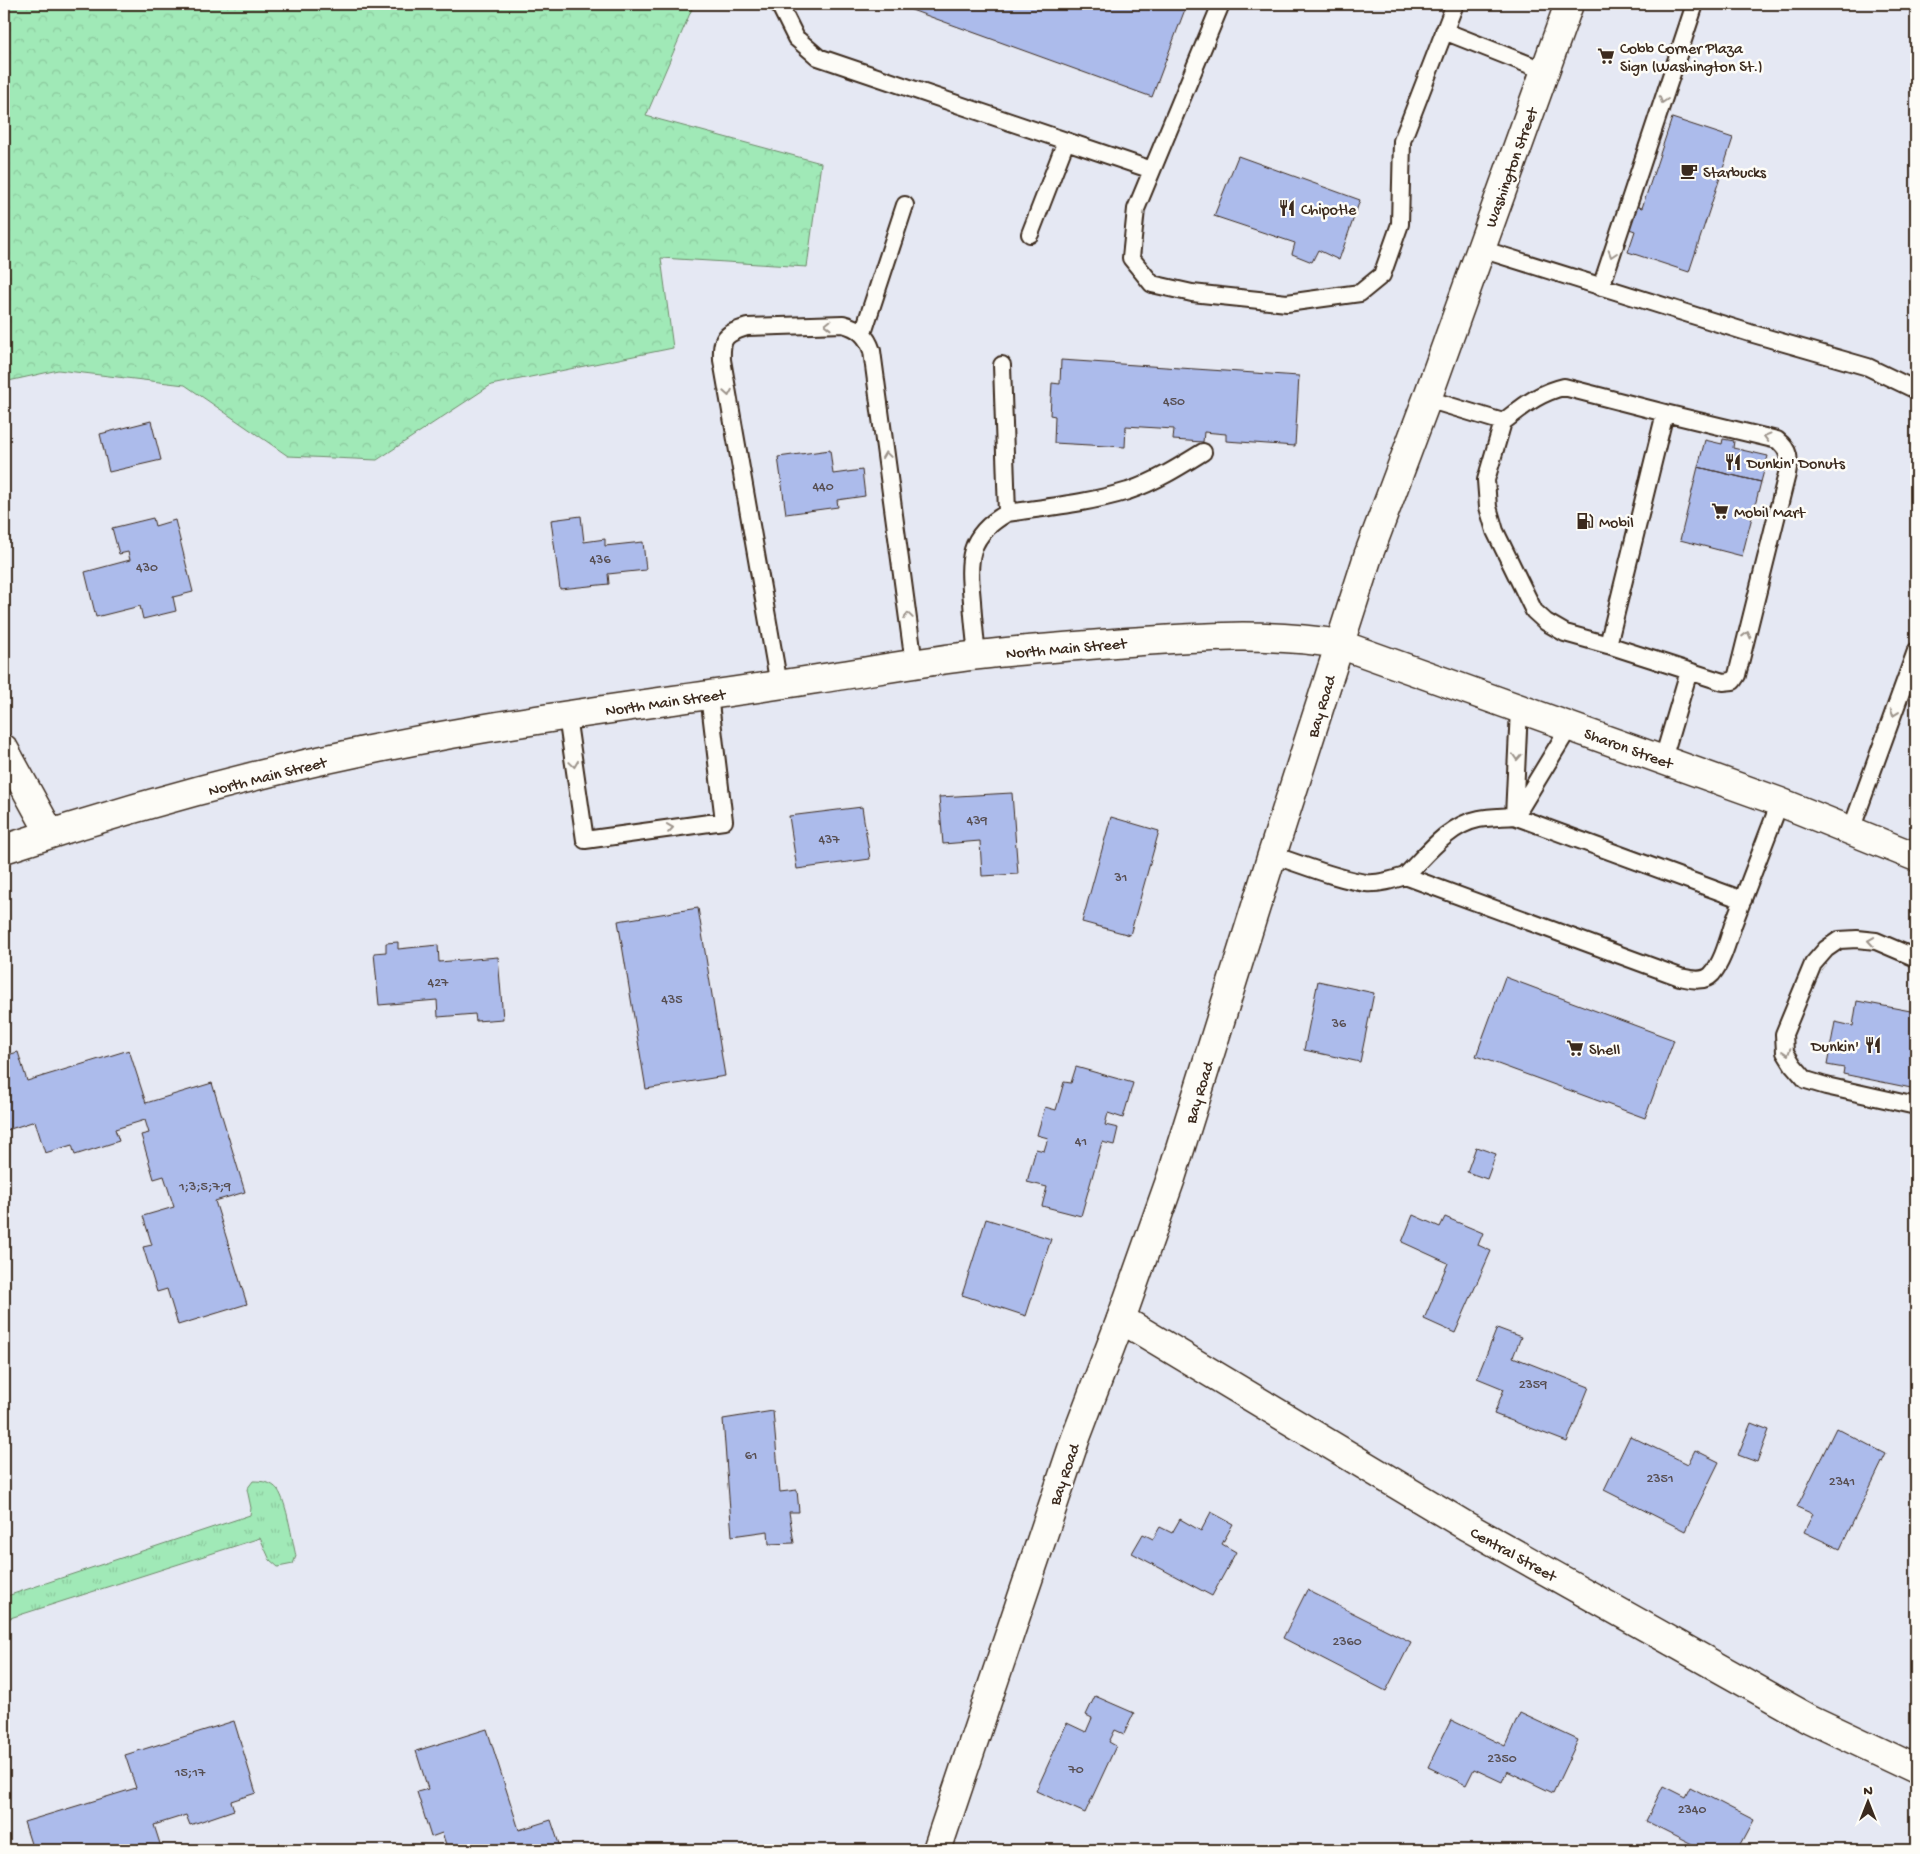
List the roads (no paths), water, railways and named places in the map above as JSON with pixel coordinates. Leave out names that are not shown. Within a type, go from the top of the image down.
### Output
[{"type":"main road","name":"Washington Street","points":[[1452,331],[1569,4]]},
{"type":"main road","name":"Bay Road","points":[[937,1850],[1075,1440],[1121,1319],[1171,1178],[1368,556],[1452,331]]},
{"type":"main road","name":"North Main Street","points":[[4,848],[50,833],[226,784],[355,753],[484,728],[977,655],[1076,646],[1216,637],[1285,637],[1339,644]]},
{"type":"main road","name":"Sharon Street","points":[[1339,644],[1780,802],[1916,857]]},
{"type":"main road","points":[[4,749],[50,833]]},
{"type":"main road","name":"Central Street","points":[[1121,1319],[1466,1526],[1810,1719],[1916,1769]]},
{"type":"lane","points":[[779,4],[796,38],[818,56],[1152,170]]},
{"type":"lane","points":[[1221,4],[1136,209],[1131,258],[1152,284],[1192,293],[1287,303],[1360,293],[1382,275],[1400,224],[1402,141],[1455,4]]},
{"type":"lane","points":[[1601,287],[1695,4]]},
{"type":"lane","points":[[1444,31],[1545,71]]},
{"type":"lane","points":[[1030,234],[1066,141]]},
{"type":"lane","points":[[863,333],[905,205]]},
{"type":"lane","points":[[1481,249],[1868,368],[1916,390]]},
{"type":"lane","points":[[779,685],[722,360],[724,338],[732,332],[747,326],[843,324],[852,326],[863,333],[872,351],[914,664]]},
{"type":"lane","points":[[1002,365],[1007,513]]},
{"type":"lane","points":[[1564,387],[1665,413],[1777,440],[1786,448],[1789,454],[1790,461],[1787,474],[1737,675],[1733,681],[1723,682],[1565,632],[1546,622],[1534,611],[1495,531],[1488,507],[1486,480],[1503,422],[1533,398],[1548,391],[1564,387]]},
{"type":"lane","points":[[1427,399],[1503,422]]},
{"type":"lane","points":[[1608,645],[1665,413]]},
{"type":"lane","points":[[977,655],[969,570],[976,542],[984,529],[994,520],[1007,513],[1091,500],[1128,491],[1161,477],[1203,452]]},
{"type":"lane","points":[[1851,830],[1916,651]]},
{"type":"lane","points":[[1663,759],[1689,671]]},
{"type":"lane","points":[[567,716],[585,840],[724,821],[709,694]]},
{"type":"lane","points":[[1514,816],[1519,709]]},
{"type":"lane","points":[[1514,816],[1570,726]]},
{"type":"lane","points":[[1405,876],[1691,979],[1703,979],[1711,975],[1718,965],[1780,802]]},
{"type":"lane","points":[[1272,855],[1349,879],[1368,883],[1388,881],[1405,876],[1450,832],[1461,825],[1478,819],[1514,816],[1743,900]]},
{"type":"lane","points":[[1916,958],[1876,941],[1839,940],[1826,949],[1814,964],[1784,1034],[1785,1052],[1792,1065],[1806,1080],[1916,1106]]},
{"type":"place","name":"Cobb Corner Plaza Sign (Washington St.)","points":[[1606,56]]},
{"type":"place","name":"Starbucks","points":[[1689,171]]},
{"type":"place","name":"Chipotle","points":[[1287,208]]},
{"type":"place","name":"Dunkin' Donuts","points":[[1733,462]]},
{"type":"place","name":"Mobil Mart","points":[[1720,511]]},
{"type":"place","name":"Mobil","points":[[1585,521]]},
{"type":"place","name":"Dunkin'","points":[[1873,1045]]},
{"type":"place","name":"Shell","points":[[1575,1048]]}]
